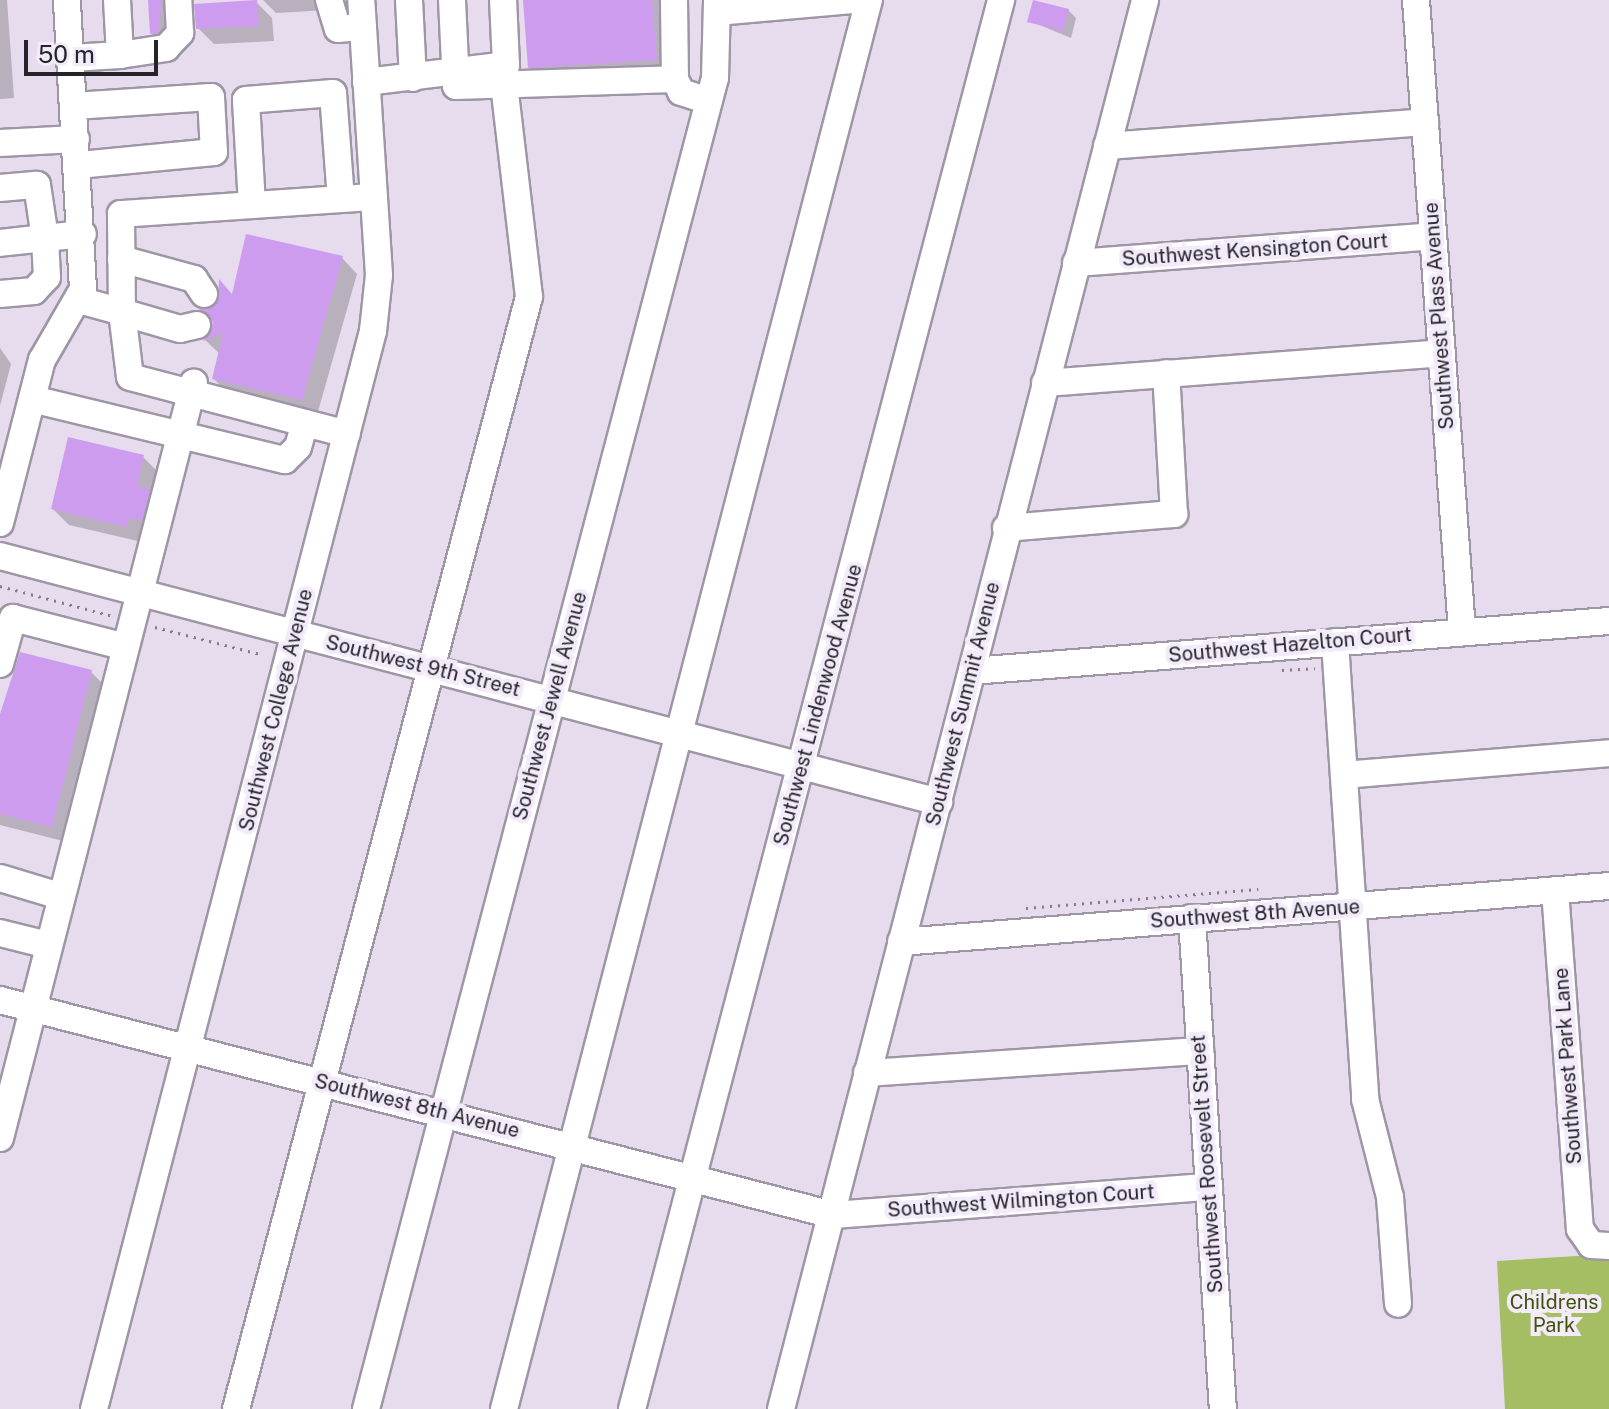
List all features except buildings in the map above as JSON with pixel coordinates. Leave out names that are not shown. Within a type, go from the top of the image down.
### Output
[{"type":"street","points":[[0,523],[32,399],[55,330],[79,300],[83,234],[67,0]]},
{"type":"street","points":[[117,0],[120,55]]},
{"type":"street","points":[[71,58],[166,48],[180,33],[178,0]]},
{"type":"street","points":[[329,0],[338,29],[363,27]]},
{"type":"street","name":"Southwest College Avenue","points":[[94,1409],[347,434],[377,297],[361,0]]},
{"type":"street","points":[[409,0],[413,78]]},
{"type":"street","points":[[452,0],[456,86],[675,79]]},
{"type":"street","points":[[366,82],[506,65],[503,0]]},
{"type":"street","points":[[674,0],[675,79],[681,92],[709,101]]},
{"type":"street","points":[[718,6],[853,0]]},
{"type":"street","points":[[504,1409],[569,1145],[869,0]]},
{"type":"street","name":"Southwest Lindenwood Avenue","points":[[632,1409],[1001,0]]},
{"type":"street","name":"Southwest Summit Avenue","points":[[781,1409],[939,802],[1006,528],[1145,0]]},
{"type":"street","name":"Southwest Plass Avenue","points":[[1416,0],[1462,631]]},
{"type":"street","name":"Southwest Jewell Avenue","points":[[366,1409],[709,101],[718,6]]},
{"type":"street","points":[[236,1409],[529,297],[504,85]]},
{"type":"street","points":[[252,205],[246,100],[333,93],[341,199]]},
{"type":"street","points":[[0,143],[77,152],[214,152],[211,97],[74,106]]},
{"type":"street","points":[[1107,146],[1425,122]]},
{"type":"street","points":[[0,188],[37,185],[47,277],[34,291],[0,294]]},
{"type":"street","points":[[347,434],[192,388],[130,377],[122,312],[121,214],[373,197]]},
{"type":"street","points":[[0,243],[83,234]]},
{"type":"street","name":"Southwest Kensington Court","points":[[1076,263],[1433,236]]},
{"type":"street","points":[[121,259],[194,279],[204,294]]},
{"type":"street","points":[[79,300],[180,329],[197,325]]},
{"type":"street","points":[[1045,383],[1442,353]]},
{"type":"street","points":[[1006,528],[1174,514],[1166,373]]},
{"type":"street","points":[[0,1138],[6,1093],[32,1008],[136,590],[192,388]]},
{"type":"street","points":[[32,399],[179,437],[285,460],[298,447],[305,423]]},
{"type":"street","name":"Southwest 9th Street","points":[[0,556],[939,802]]},
{"type":"street","points":[[0,664],[3,637],[13,618],[122,646]]},
{"type":"street","name":"Southwest Hazelton Court","points":[[972,671],[1609,621]]},
{"type":"street","points":[[1335,642],[1365,1099],[1390,1197],[1398,1304]]},
{"type":"street","points":[[1344,775],[1609,753]]},
{"type":"street","points":[[0,878],[60,896]]},
{"type":"street","name":"Southwest 8th Avenue","points":[[901,942],[1609,886]]},
{"type":"street","name":"Southwest Park Lane","points":[[1555,890],[1597,1243]]},
{"type":"street","name":"Southwest Roosevelt Street","points":[[1192,918],[1223,1409]]},
{"type":"street","points":[[0,933],[48,945]]},
{"type":"street","name":"Southwest 8th Avenue","points":[[0,1000],[694,1176],[833,1215]]},
{"type":"street","points":[[867,1073],[1200,1051]]},
{"type":"street","name":"Southwest Wilmington Court","points":[[833,1215],[1209,1187]]},
{"type":"path","points":[[1010,910],[1258,889]]},
{"type":"green space","name":"Childrens Park","points":[[1609,1254],[1609,1409],[1505,1409],[1497,1261]]}]
